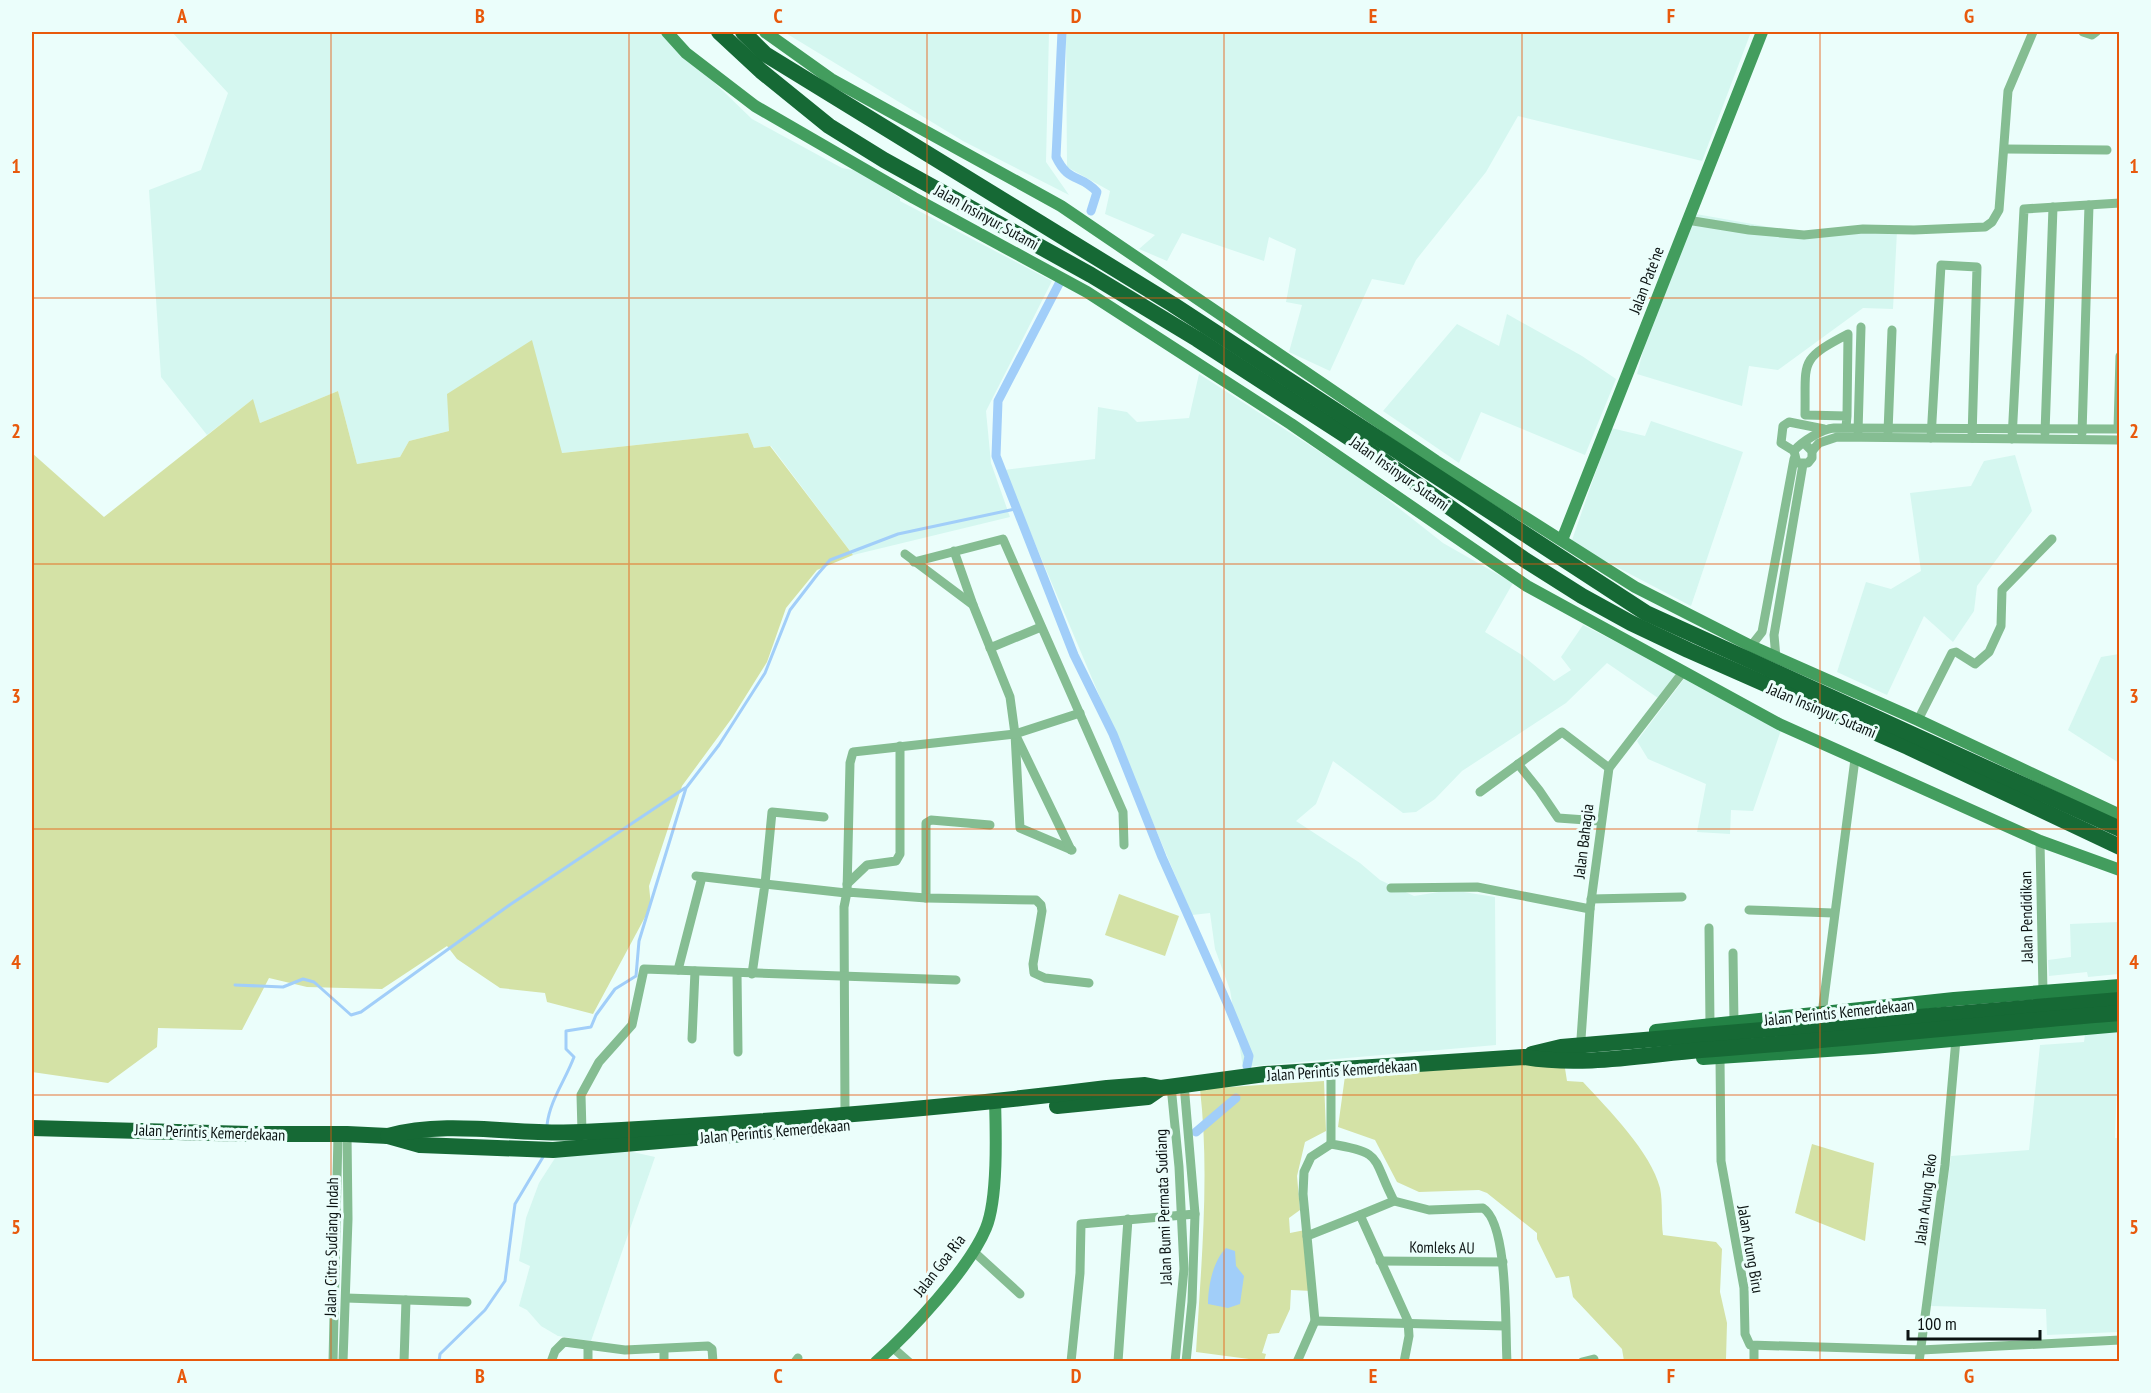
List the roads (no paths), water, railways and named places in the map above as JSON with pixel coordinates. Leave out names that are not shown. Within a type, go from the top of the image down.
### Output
[{"type":"highway","name":"Jalan Insinyur Sutami","points":[[718,32],[828,126],[884,160],[1091,275],[1197,339],[1365,448],[1525,560],[1582,596],[1631,623],[1688,650],[1908,747],[2120,847]]},
{"type":"highway","name":"Jalan Insinyur Sutami","points":[[743,32],[765,54],[1172,304],[1646,613],[2120,828]]},
{"type":"highway","name":"Jalan Perintis Kemerdekaan","points":[[32,1128],[342,1134],[388,1136],[420,1145],[553,1150],[995,1106],[1126,1087],[1172,1086],[1265,1074],[1331,1078],[1524,1057],[2120,1000]]},
{"type":"highway","name":"Jalan Perintis Kemerdekaan","points":[[1561,1054],[1762,1046],[1973,1024],[2120,1013]]},
{"type":"highway","name":"Jalan Perintis Kemerdekaan","points":[[388,1136],[418,1130],[582,1132],[995,1106]]},
{"type":"main road","name":"Jalan Perintis Kemerdekaan","points":[[2120,986],[1954,999],[1570,1040],[1561,1054],[1576,1066],[1956,1039],[2120,1024]]},
{"type":"street","points":[[667,32],[709,72],[766,113],[914,198],[1088,292],[1291,424],[1527,586],[1779,724],[2040,841],[2120,870]]},
{"type":"street","points":[[765,32],[831,79],[1061,206],[1436,460],[1545,532],[1562,540],[1635,587],[1776,658],[1918,720],[2120,815]]},
{"type":"street","name":"Jalan Pate'ne","points":[[1562,540],[1762,32]]},
{"type":"street","points":[[1687,220],[1749,230],[1804,235],[1863,229],[1982,228],[1992,222],[2000,210],[2008,91],[2033,32]]},
{"type":"street","points":[[2083,32],[2092,35],[2096,32]]},
{"type":"street","points":[[2005,149],[2107,150]]},
{"type":"street","points":[[2012,439],[2024,209],[2120,203]]},
{"type":"street","points":[[2082,440],[2089,205]]},
{"type":"street","points":[[2045,439],[2053,207]]},
{"type":"street","points":[[1931,433],[1941,265],[1977,267],[1972,433]]},
{"type":"street","points":[[1858,432],[1861,327]]},
{"type":"street","points":[[1888,432],[1892,330]]},
{"type":"street","points":[[1846,427],[1847,416],[1848,334],[1816,351],[1806,365],[1805,405],[1805,415],[1847,416]]},
{"type":"street","points":[[1794,455],[1828,439],[1858,432],[1972,433],[2012,428],[2119,429],[2120,356]]},
{"type":"street","points":[[1808,447],[1812,458],[1803,464],[1797,463],[1794,455],[1781,443],[1783,426],[1789,422],[1827,429],[1846,427],[1858,432]]},
{"type":"street","points":[[1808,447],[1827,429]]},
{"type":"street","points":[[1972,433],[2012,439],[2118,440]]},
{"type":"street","points":[[1751,646],[1762,632],[1794,455]]},
{"type":"street","points":[[1776,658],[1774,635],[1803,464]]},
{"type":"street","points":[[915,562],[1003,538],[1123,812],[1124,845]]},
{"type":"street","points":[[1918,720],[1952,653],[1956,652],[1975,664],[1989,652],[2001,626],[2002,590],[2052,539]]},
{"type":"street","points":[[954,552],[1010,697],[1015,734],[1020,828],[1071,850],[1015,734]]},
{"type":"street","points":[[905,554],[973,605]]},
{"type":"street","points":[[990,648],[1041,627]]},
{"type":"street","points":[[1762,632],[1769,637],[1774,635]]},
{"type":"street","name":"Jalan Bahagia","points":[[1581,1039],[1591,904],[1600,821],[1609,768],[1683,672]]},
{"type":"street","points":[[845,1114],[844,976],[850,756],[858,750],[1015,734],[1080,713]]},
{"type":"street","points":[[1480,792],[1558,734],[1564,732],[1609,768]]},
{"type":"street","points":[[846,890],[867,865],[896,861],[900,854],[900,746]]},
{"type":"street","points":[[1822,1014],[1833,913],[1855,759]]},
{"type":"street","points":[[1518,764],[1539,789],[1558,818],[1600,821]]},
{"type":"street","points":[[752,974],[765,884],[772,812],[824,817]]},
{"type":"street","points":[[926,898],[926,823],[932,820],[990,825]]},
{"type":"street","name":"Jalan Pendidikan","points":[[2040,841],[2043,993]]},
{"type":"street","points":[[678,970],[699,877],[926,898],[1036,900],[1041,905],[1042,911],[1033,964],[1034,974],[1045,978],[1089,983]]},
{"type":"street","points":[[1391,888],[1477,887],[1591,904],[1682,897]]},
{"type":"street","points":[[1749,910],[1833,913]]},
{"type":"street","points":[[1709,928],[1710,1025]]},
{"type":"street","points":[[1733,953],[1734,1023]]},
{"type":"street","points":[[582,1132],[581,1095],[599,1062],[632,1025],[642,971],[646,969],[956,980]]},
{"type":"street","points":[[692,1039],[695,971]]},
{"type":"street","points":[[736,973],[738,1052]]},
{"type":"street","name":"Jalan Arung Teko","points":[[1919,1362],[1945,1165],[1956,1039]]},
{"type":"street","name":"Jalan Arung Biru","points":[[1720,1057],[1721,1161],[1744,1288],[1745,1334],[1748,1343],[1754,1347],[1754,1362]]},
{"type":"street","points":[[1331,1078],[1331,1144]]},
{"type":"street","name":"Jalan Bumi Permata Sudiang","points":[[1172,1086],[1195,1214],[1192,1302],[1186,1362]]},
{"type":"street","name":"Jalan Bumi Permata Sudiang","points":[[1172,1086],[1184,1269],[1175,1362]]},
{"type":"street","name":"Jalan Goa Ria","points":[[876,1362],[892,1347],[973,1251],[986,1228],[992,1200],[995,1106]]},
{"type":"street","name":"Jalan Citra Sudiang Indah","points":[[342,1134],[346,1298],[344,1357]]},
{"type":"street","name":"Jalan Citra Sudiang Indah","points":[[333,1357],[342,1134]]},
{"type":"street","points":[[1297,1362],[1315,1321],[1303,1194],[1304,1170],[1311,1157],[1331,1144],[1363,1150],[1372,1155],[1394,1201],[1307,1236]]},
{"type":"street","name":"Komleks AU","points":[[1394,1201],[1429,1210],[1485,1209],[1498,1233],[1503,1262],[1507,1362]]},
{"type":"street","points":[[1071,1362],[1080,1273],[1080,1225],[1085,1222],[1195,1214]]},
{"type":"street","points":[[1360,1215],[1408,1321],[1409,1336],[1404,1362]]},
{"type":"street","points":[[1118,1362],[1128,1219]]},
{"type":"street","points":[[973,1251],[1020,1294]]},
{"type":"street","name":"Komleks AU","points":[[1380,1261],[1503,1262]]},
{"type":"street","points":[[346,1298],[467,1302]]},
{"type":"street","points":[[404,1362],[406,1300]]},
{"type":"street","points":[[1315,1321],[1408,1321],[1505,1326]]},
{"type":"street","points":[[1754,1347],[1801,1344],[1921,1350],[2120,1340]]},
{"type":"street","points":[[551,1362],[555,1351],[564,1342],[588,1347],[625,1350],[710,1347],[713,1362]]},
{"type":"street","points":[[588,1347],[588,1362]]},
{"type":"street","points":[[892,1347],[909,1362]]},
{"type":"street","points":[[664,1349],[664,1362]]},
{"type":"street","points":[[625,1350],[625,1362]]},
{"type":"street","points":[[333,1357],[344,1357]]},
{"type":"street","points":[[1582,1362],[1594,1359]]},
{"type":"water","points":[[1226,1248],[1235,1251],[1236,1266],[1244,1276],[1240,1304],[1228,1308],[1208,1304],[1212,1274],[1221,1253]]},
{"type":"waterway","points":[[1062,32],[1056,157],[1070,175],[1085,182],[1097,192],[1091,211]]},
{"type":"waterway","points":[[1062,278],[998,401],[996,456],[1074,655],[1113,734],[1162,857],[1249,1056],[1247,1066]]},
{"type":"waterway","points":[[547,1125],[554,1099],[574,1057],[566,1049],[566,1031],[591,1027],[596,1015],[615,989],[636,976],[639,941],[686,788],[719,745],[765,673],[790,610],[830,560],[898,534],[1015,509]]},
{"type":"waterway","points":[[235,985],[283,987],[303,979],[314,982],[351,1015],[361,1012],[511,904],[685,788]]},
{"type":"waterway","points":[[1196,1132],[1236,1098]]},
{"type":"waterway","points":[[439,1362],[440,1354],[485,1310],[505,1281],[515,1204],[543,1157]]}]
